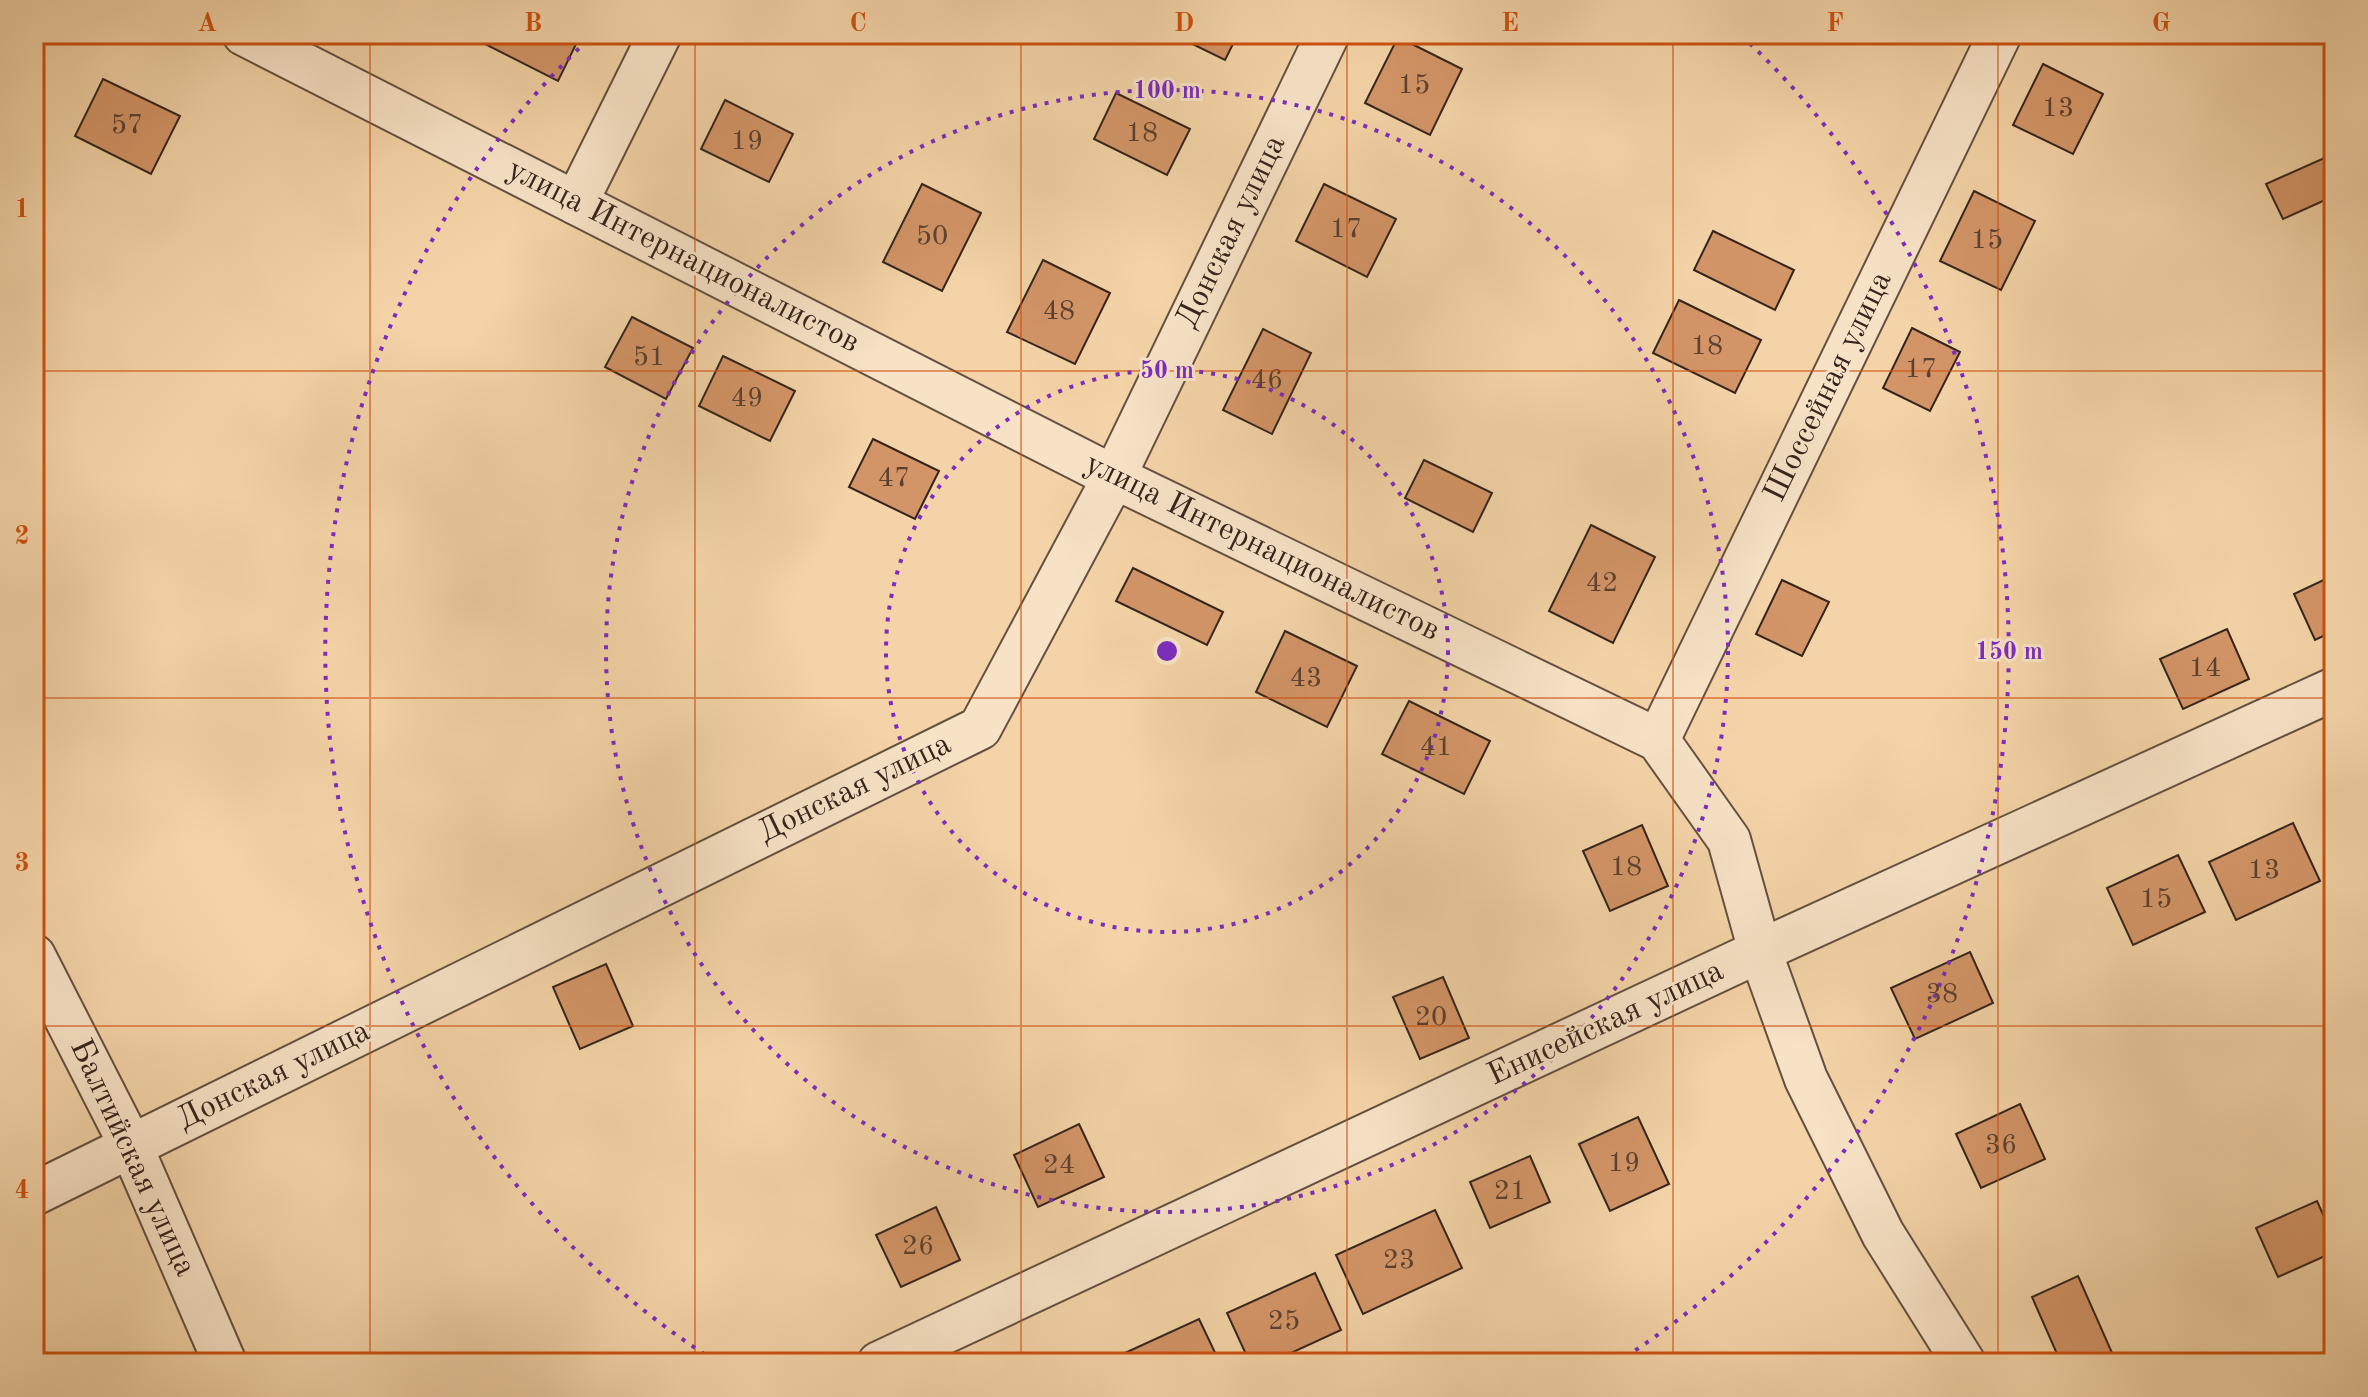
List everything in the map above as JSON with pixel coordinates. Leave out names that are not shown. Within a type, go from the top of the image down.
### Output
[{"type":"street","name":"улица Интернационалистов","points":[[244,34],[1114,477],[1658,740],[1729,840],[1760,951],[1806,1079],[1883,1234],[1964,1363]]},
{"type":"street","points":[[576,203],[660,34]]},
{"type":"street","name":"Донская улица","points":[[34,1194],[980,728],[1114,477],[1328,34]]},
{"type":"street","name":"Шоссейная улица","points":[[1658,740],[2000,34]]},
{"type":"street","name":"Енисейская улица","points":[[879,1363],[1760,951],[2334,689]]},
{"type":"street","name":"Балтийская улица","points":[[34,956],[131,1146],[225,1363]]},
{"type":"building","points":[[482,34],[581,34],[558,81],[479,41]]},
{"type":"building","points":[[1172,34],[1238,34],[1225,60]]},
{"type":"building","points":[[1398,37],[1462,69],[1430,135],[1365,103]]},
{"type":"building","points":[[2043,64],[2103,94],[2073,154],[2013,125]]},
{"type":"building","points":[[103,79],[180,116],[151,174],[75,136]]},
{"type":"building","points":[[1116,93],[1190,129],[1167,175],[1094,139]]},
{"type":"building","points":[[725,100],[793,134],[769,182],[701,149]]},
{"type":"building","points":[[2331,155],[2334,160],[2334,196],[2283,219],[2266,184]]},
{"type":"building","points":[[922,184],[981,213],[942,291],[883,262]]},
{"type":"building","points":[[1324,184],[1396,219],[1367,277],[1296,241]]},
{"type":"building","points":[[1974,191],[2035,221],[2001,290],[1940,261]]},
{"type":"building","points":[[1713,231],[1794,270],[1775,310],[1694,270]]},
{"type":"building","points":[[1043,260],[1110,293],[1075,364],[1007,332]]},
{"type":"building","points":[[1679,300],[1761,340],[1735,393],[1653,353]]},
{"type":"building","points":[[632,317],[693,348],[666,399],[605,367]]},
{"type":"building","points":[[1912,328],[1960,352],[1930,411],[1883,388]]},
{"type":"building","points":[[1263,329],[1311,353],[1272,434],[1223,410]]},
{"type":"building","points":[[723,356],[795,391],[770,441],[699,406]]},
{"type":"building","points":[[873,439],[939,471],[915,519],[849,487]]},
{"type":"building","points":[[1424,460],[1492,493],[1473,532],[1405,498]]},
{"type":"building","points":[[1591,525],[1655,557],[1613,643],[1549,611]]},
{"type":"building","points":[[1133,568],[1223,612],[1207,645],[1116,601]]},
{"type":"building","points":[[2334,575],[2334,631],[2315,640],[2294,594]]},
{"type":"building","points":[[1782,580],[1829,602],[1802,656],[1756,634]]},
{"type":"building","points":[[2227,629],[2249,679],[2183,709],[2160,659]]},
{"type":"building","points":[[1285,631],[1357,666],[1327,727],[1256,692]]},
{"type":"building","points":[[1409,701],[1490,741],[1464,794],[1382,754]]},
{"type":"building","points":[[2293,823],[2320,881],[2236,920],[2209,862]]},
{"type":"building","points":[[1642,825],[1668,886],[1610,911],[1583,851]]},
{"type":"building","points":[[2178,855],[2205,912],[2133,945],[2107,888]]},
{"type":"building","points":[[1970,952],[1993,1003],[1915,1039],[1891,988]]},
{"type":"building","points":[[606,964],[633,1026],[580,1049],[553,987]]},
{"type":"building","points":[[1443,977],[1469,1038],[1420,1059],[1393,997]]},
{"type":"building","points":[[2020,1104],[2045,1159],[1981,1188],[1956,1134]]},
{"type":"building","points":[[1638,1117],[1669,1184],[1610,1211],[1579,1144]]},
{"type":"building","points":[[1079,1124],[1104,1177],[1038,1207],[1014,1155]]},
{"type":"building","points":[[1530,1156],[1550,1202],[1490,1228],[1470,1182]]},
{"type":"building","points":[[2317,1201],[2334,1239],[2334,1252],[2278,1277],[2256,1228]]},
{"type":"building","points":[[936,1207],[960,1260],[901,1287],[876,1235]]},
{"type":"building","points":[[1435,1210],[1462,1268],[1363,1314],[1336,1255]]},
{"type":"building","points":[[1315,1273],[1341,1330],[1269,1363],[1250,1363],[1227,1313]]},
{"type":"building","points":[[2078,1276],[2113,1355],[2096,1363],[2061,1363],[2032,1297]]},
{"type":"building","points":[[1199,1319],[1220,1363],[1103,1363]]}]
